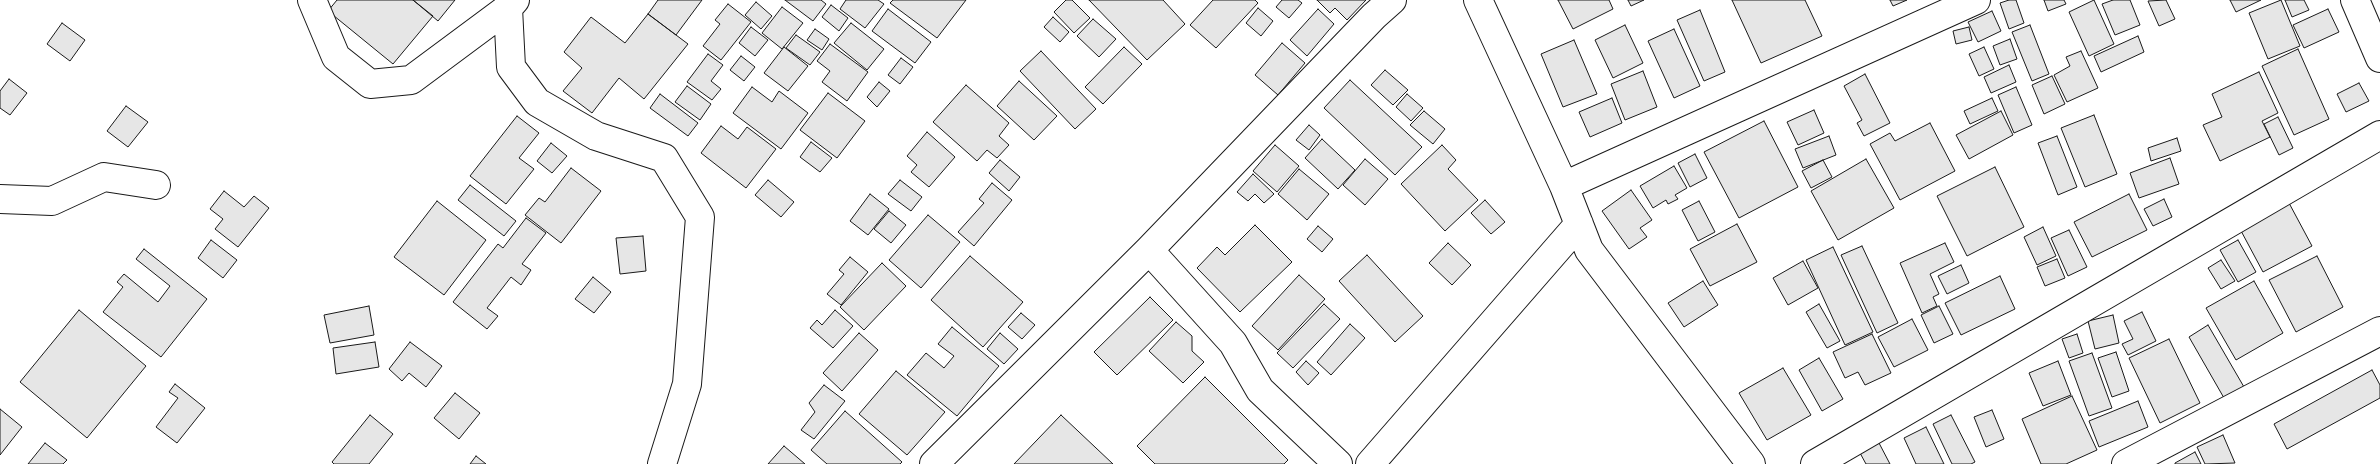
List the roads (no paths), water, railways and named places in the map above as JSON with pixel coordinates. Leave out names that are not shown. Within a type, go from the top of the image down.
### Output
[{"type":"street","points":[[312,0],[336,57],[370,84],[411,80],[512,4]]},
{"type":"street","points":[[934,464],[1149,250],[1374,16],[1392,0]]},
{"type":"street","points":[[1478,0],[1564,186],[1589,250],[1751,464]]},
{"type":"street","points":[[1564,186],[1976,0]]},
{"type":"street","points":[[2355,0],[2380,58]]},
{"type":"street","points":[[512,4],[511,67],[537,102],[596,136],[664,158],[700,218],[687,384],[662,464]]},
{"type":"street","points":[[1815,464],[2380,135]]},
{"type":"street","points":[[0,200],[52,201],[104,177],[156,185]]},
{"type":"street","points":[[1370,464],[1579,224]]},
{"type":"street","points":[[1149,250],[1233,343],[1260,390],[1338,464]]},
{"type":"street","points":[[2126,464],[2380,331]]}]
